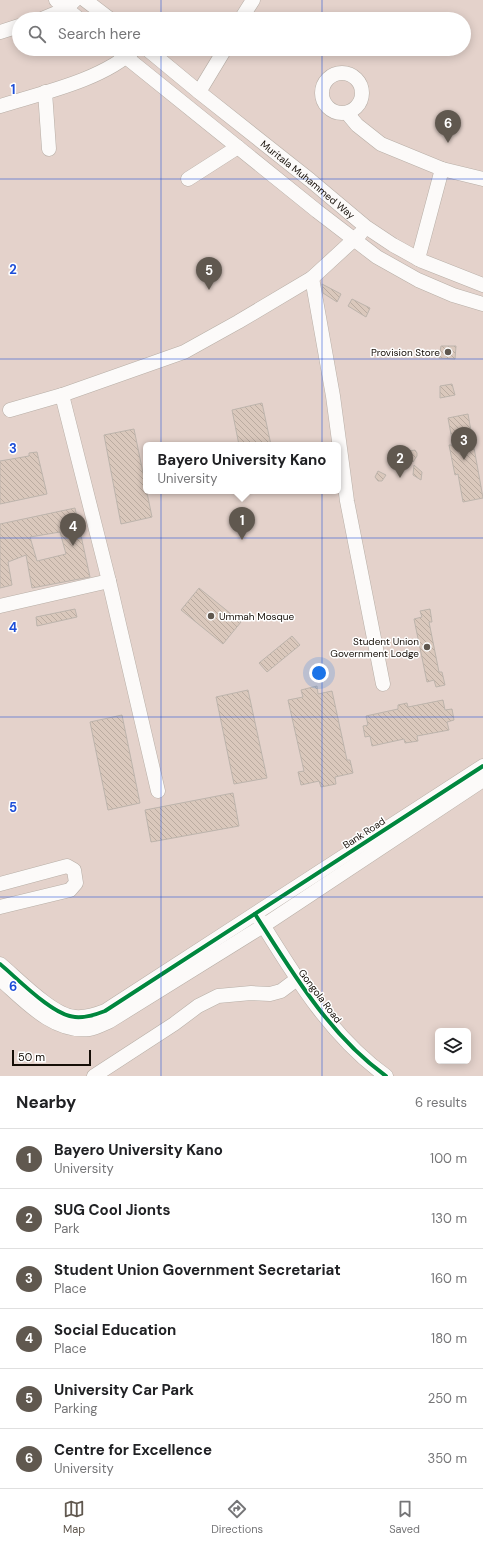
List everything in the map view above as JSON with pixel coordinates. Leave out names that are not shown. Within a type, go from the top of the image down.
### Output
[{"type":"street","points":[[85,0],[101,12]]},
{"type":"street","points":[[246,12],[253,0]]},
{"type":"street","points":[[52,12],[66,3],[73,12]]},
{"type":"street","points":[[0,32],[12,28]]},
{"type":"street","points":[[1,103],[45,92],[100,74],[121,56]]},
{"type":"street","points":[[131,56],[238,147],[377,257],[418,280],[453,295],[483,304]]},
{"type":"street","name":"Muritala Muhammed Way","points":[[155,56],[366,227],[392,245],[418,259],[483,285]]},
{"type":"street","points":[[199,92],[221,56]]},
{"type":"street","points":[[45,92],[49,149]]},
{"type":"street","points":[[347,113],[357,125],[381,144],[442,169],[483,179]]},
{"type":"street","points":[[188,178],[238,147]]},
{"type":"street","points":[[418,259],[442,169]]},
{"type":"street","points":[[10,410],[62,395],[184,352],[312,278],[354,240],[366,227]]},
{"type":"street","points":[[312,278],[333,396],[339,442]]},
{"type":"street","points":[[62,395],[109,581],[158,791]]},
{"type":"street","points":[[341,456],[347,501],[383,684]]},
{"type":"street","points":[[0,606],[109,581]]},
{"type":"street","name":"Bank Road","points":[[259,920],[483,766]]},
{"type":"street","points":[[0,964],[42,1000],[59,1011],[73,1017],[90,1017],[105,1011],[259,920],[483,780]]},
{"type":"street","points":[[0,884],[67,866],[74,870],[76,883],[70,890],[0,905]]},
{"type":"street","points":[[0,979],[35,1010],[53,1022],[69,1028],[90,1029],[110,1021],[259,920]]},
{"type":"street","name":"Gongola Road","points":[[259,920],[297,979],[340,1036],[370,1065],[386,1076]]},
{"type":"street","points":[[94,1076],[174,1024],[198,1006],[211,999],[224,995],[251,993],[270,994],[281,991],[297,979]]},
{"type":"shaded area","points":[[0,0],[483,0],[483,1076],[0,1076]]},
{"type":"building","points":[[322,284],[341,294],[337,302],[323,293]]},
{"type":"building","points":[[352,299],[370,308],[366,317],[348,306]]},
{"type":"building","name":"Provision Store","points":[[441,346],[456,346],[455,359],[439,358]]},
{"type":"building","points":[[452,384],[455,395],[440,398],[440,386]]},
{"type":"building","points":[[262,403],[270,442],[238,442],[232,410]]},
{"type":"building","points":[[468,414],[483,498],[463,502],[458,474],[455,475],[449,445],[453,445],[448,418]]},
{"type":"building","points":[[134,429],[143,473],[143,494],[147,494],[152,517],[121,524],[104,435]]},
{"type":"building","points":[[415,450],[417,456],[413,462],[408,455],[409,451]]},
{"type":"building","points":[[37,452],[47,494],[0,504],[0,461],[29,456],[29,453]]},
{"type":"building","points":[[414,465],[422,472],[421,480],[413,475]]},
{"type":"building","points":[[378,471],[386,475],[382,481],[378,481],[375,477]]},
{"type":"building","points":[[75,508],[90,577],[32,588],[26,555],[8,562],[12,585],[0,588],[0,524]],"holes":[[[60,532],[66,554],[37,561],[30,537]]]},
{"type":"building","name":"Ummah Mosque","points":[[199,588],[241,622],[223,644],[181,610]]},
{"type":"building","points":[[75,609],[77,617],[37,626],[36,617]]},
{"type":"building","name":"Student Union Government Lodge","points":[[430,609],[432,622],[429,622],[439,672],[442,672],[445,685],[436,687],[434,680],[427,682],[414,619],[422,617],[420,611]]},
{"type":"building","points":[[292,636],[300,645],[267,672],[259,663]]},
{"type":"building","points":[[317,686],[318,694],[332,691],[347,760],[350,760],[353,773],[335,777],[336,784],[321,787],[319,781],[301,785],[298,772],[304,771],[288,700],[303,697],[301,690]]},
{"type":"building","points":[[248,690],[267,778],[234,784],[216,697]]},
{"type":"building","points":[[443,700],[445,710],[452,709],[454,720],[447,722],[449,730],[417,736],[418,741],[405,743],[404,739],[372,746],[370,736],[365,737],[363,726],[368,725],[366,716],[398,709],[398,705],[407,703],[408,707]]},
{"type":"building","points":[[122,715],[140,803],[108,810],[90,722]]},
{"type":"building","points":[[233,793],[239,826],[151,842],[145,810]]},
{"type":"cycle path","points":[[0,964],[25,987],[56,1010],[66,1015],[83,1017],[105,1011],[483,766]]},
{"type":"cycle path","points":[[255,914],[298,980],[329,1022],[347,1042],[386,1076]]},
{"type":"place","name":"Centre for Excellence","points":[[448,143]]},
{"type":"place","name":"University Car Park","points":[[209,290]]},
{"type":"place","name":"Provision Store","points":[[448,352]]},
{"type":"place","name":"Student Union Government Secretariat","points":[[464,460]]},
{"type":"place","name":"SUG Cool Jionts","points":[[400,478]]},
{"type":"place","name":"Bayero University Kano","points":[[242,540]]},
{"type":"place","name":"Social Education","points":[[73,546]]},
{"type":"place","name":"Ummah Mosque","points":[[211,616]]},
{"type":"place","name":"Student Union Government Lodge","points":[[427,647]]}]
